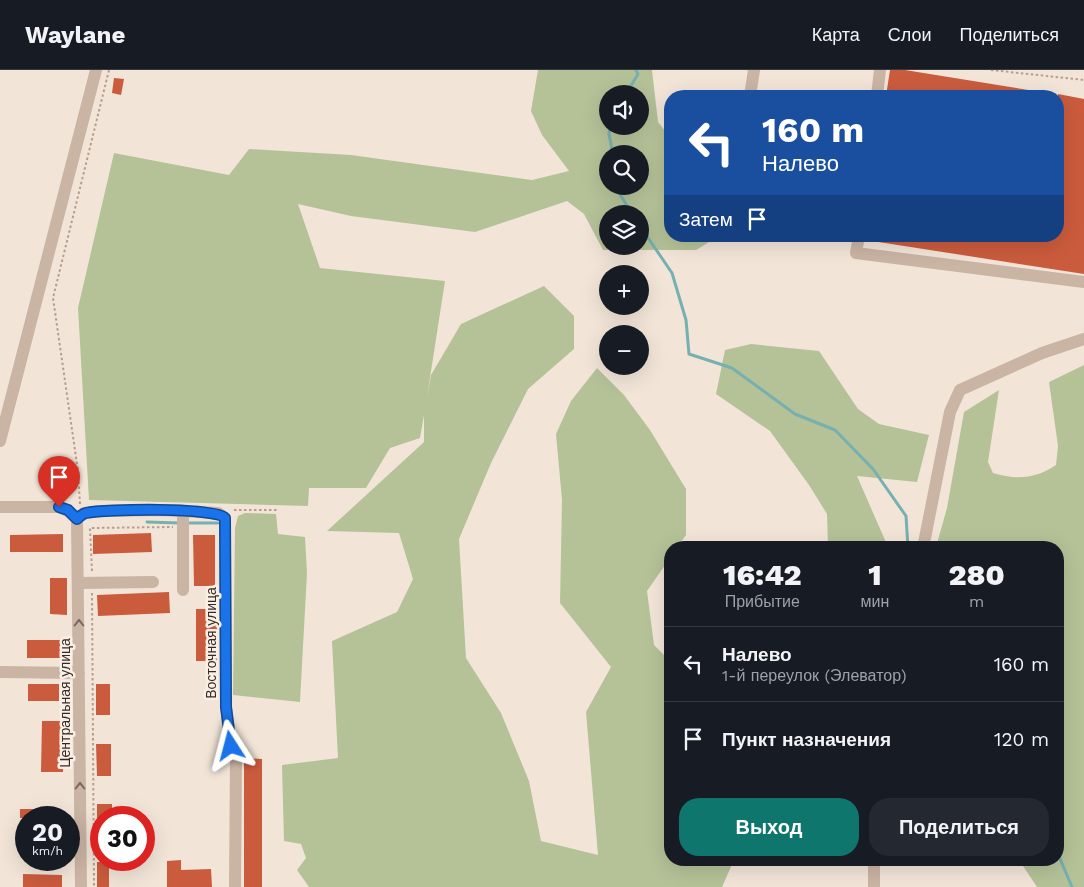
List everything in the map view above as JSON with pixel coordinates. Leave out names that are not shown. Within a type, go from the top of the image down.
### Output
[{"type":"street","points":[[0,440],[96,70]]},
{"type":"street","points":[[751,90],[754,70]]},
{"type":"street","points":[[878,90],[880,70]]},
{"type":"street","points":[[858,242],[856,253],[1084,282]]},
{"type":"street","points":[[925,541],[950,412],[960,390],[1042,353],[1084,339]]},
{"type":"street","points":[[3,504],[59,507],[68,510],[77,519],[84,513],[101,511],[182,511],[224,516]]},
{"type":"street","points":[[182,511],[183,590]]},
{"type":"street","name":"Восточная улица","points":[[224,516],[226,707],[231,746],[236,756],[235,887]]},
{"type":"street","name":"Центральная улица","points":[[77,519],[86,583],[79,673],[81,887]]},
{"type":"street","points":[[86,583],[153,582]]},
{"type":"street","points":[[0,672],[79,673]]},
{"type":"street","points":[[874,866],[874,887]]},
{"type":"path","points":[[77,519],[80,504],[78,471],[54,298],[110,70]]},
{"type":"path","points":[[991,70],[1084,80]]},
{"type":"path","points":[[224,516],[235,510],[277,510]]},
{"type":"path","points":[[94,887],[86,583],[90,528],[182,526]]},
{"type":"green space","points":[[538,70],[652,70],[658,122],[664,130],[664,242],[709,242],[696,250],[649,250],[649,205],[599,205],[599,242],[584,214],[567,201],[475,232],[351,216],[298,204],[320,268],[445,281],[427,397],[431,375],[461,324],[544,286],[574,316],[574,349],[528,389],[491,463],[459,539],[466,658],[501,713],[529,781],[541,841],[598,855],[586,712],[611,667],[560,603],[562,500],[556,434],[571,401],[597,368],[599,375],[604,375],[624,395],[650,430],[686,489],[686,535],[682,541],[664,541],[664,567],[647,591],[654,645],[664,655],[664,866],[731,866],[722,887],[309,887],[297,870],[306,858],[301,844],[284,841],[282,765],[338,758],[332,641],[397,612],[413,579],[399,533],[327,531],[424,442],[424,415],[420,438],[390,448],[366,488],[309,488],[308,506],[89,500],[78,308],[114,153],[229,175],[249,149],[351,155],[532,180],[569,171],[542,135],[531,111]]},
{"type":"green space","points":[[751,344],[819,351],[858,409],[879,424],[929,435],[917,482],[857,476],[885,541],[828,541],[827,514],[809,485],[770,431],[716,394],[725,350]]},
{"type":"green space","points":[[1084,365],[1084,887],[1037,887],[1023,866],[1064,866],[1064,541],[938,541],[947,508],[964,412],[999,390],[988,462],[993,473],[1010,477],[1026,477],[1041,473],[1056,465],[1058,446],[1049,382]]},
{"type":"green space","points":[[245,513],[276,514],[278,534],[305,537],[307,573],[300,702],[233,695],[235,528],[238,516]]},
{"type":"building","points":[[890,70],[905,70],[1029,90],[887,90]]},
{"type":"building","points":[[114,78],[124,79],[121,95],[112,93]]},
{"type":"building","points":[[1064,95],[1084,99],[1084,274],[878,242],[1064,242]]},
{"type":"building","points":[[151,533],[152,552],[93,554],[93,535]]},
{"type":"building","points":[[63,534],[63,552],[10,552],[10,535]]},
{"type":"building","points":[[193,535],[215,535],[215,586],[194,586]]},
{"type":"building","points":[[50,578],[67,578],[67,615],[50,614]]},
{"type":"building","points":[[169,592],[170,613],[98,616],[97,595]]},
{"type":"building","points":[[196,609],[217,609],[217,661],[196,661]]},
{"type":"building","points":[[27,640],[66,640],[66,658],[27,658]]},
{"type":"building","points":[[28,684],[59,684],[59,701],[28,701]]},
{"type":"building","points":[[96,684],[110,684],[110,715],[96,715]]},
{"type":"building","points":[[42,721],[64,721],[63,772],[41,772]]},
{"type":"building","points":[[96,744],[111,744],[111,776],[97,776]]},
{"type":"building","points":[[244,758],[262,759],[262,887],[244,887]]},
{"type":"building","points":[[97,804],[112,804],[112,806],[97,806]]},
{"type":"building","points":[[181,860],[181,870],[211,869],[212,887],[167,887],[167,861]]},
{"type":"building","points":[[97,871],[109,871],[109,887],[97,887]]},
{"type":"building","points":[[23,874],[62,875],[62,887],[23,887]]},
{"type":"waterway","points":[[631,85],[638,74],[636,70]]},
{"type":"waterway","points":[[609,135],[611,145]]},
{"type":"waterway","points":[[620,195],[627,205]]},
{"type":"waterway","points":[[649,239],[672,273],[686,320],[689,354],[732,368],[795,414],[835,430],[873,469],[906,516],[908,541]]},
{"type":"waterway","points":[[147,522],[179,523]]},
{"type":"waterway","points":[[186,523],[218,523]]},
{"type":"waterway","points":[[1063,866],[1072,887]]},
{"type":"route","points":[[59,507],[68,510],[77,519],[84,513],[101,511],[162,510],[218,512],[225,518],[226,707],[231,746]]}]
